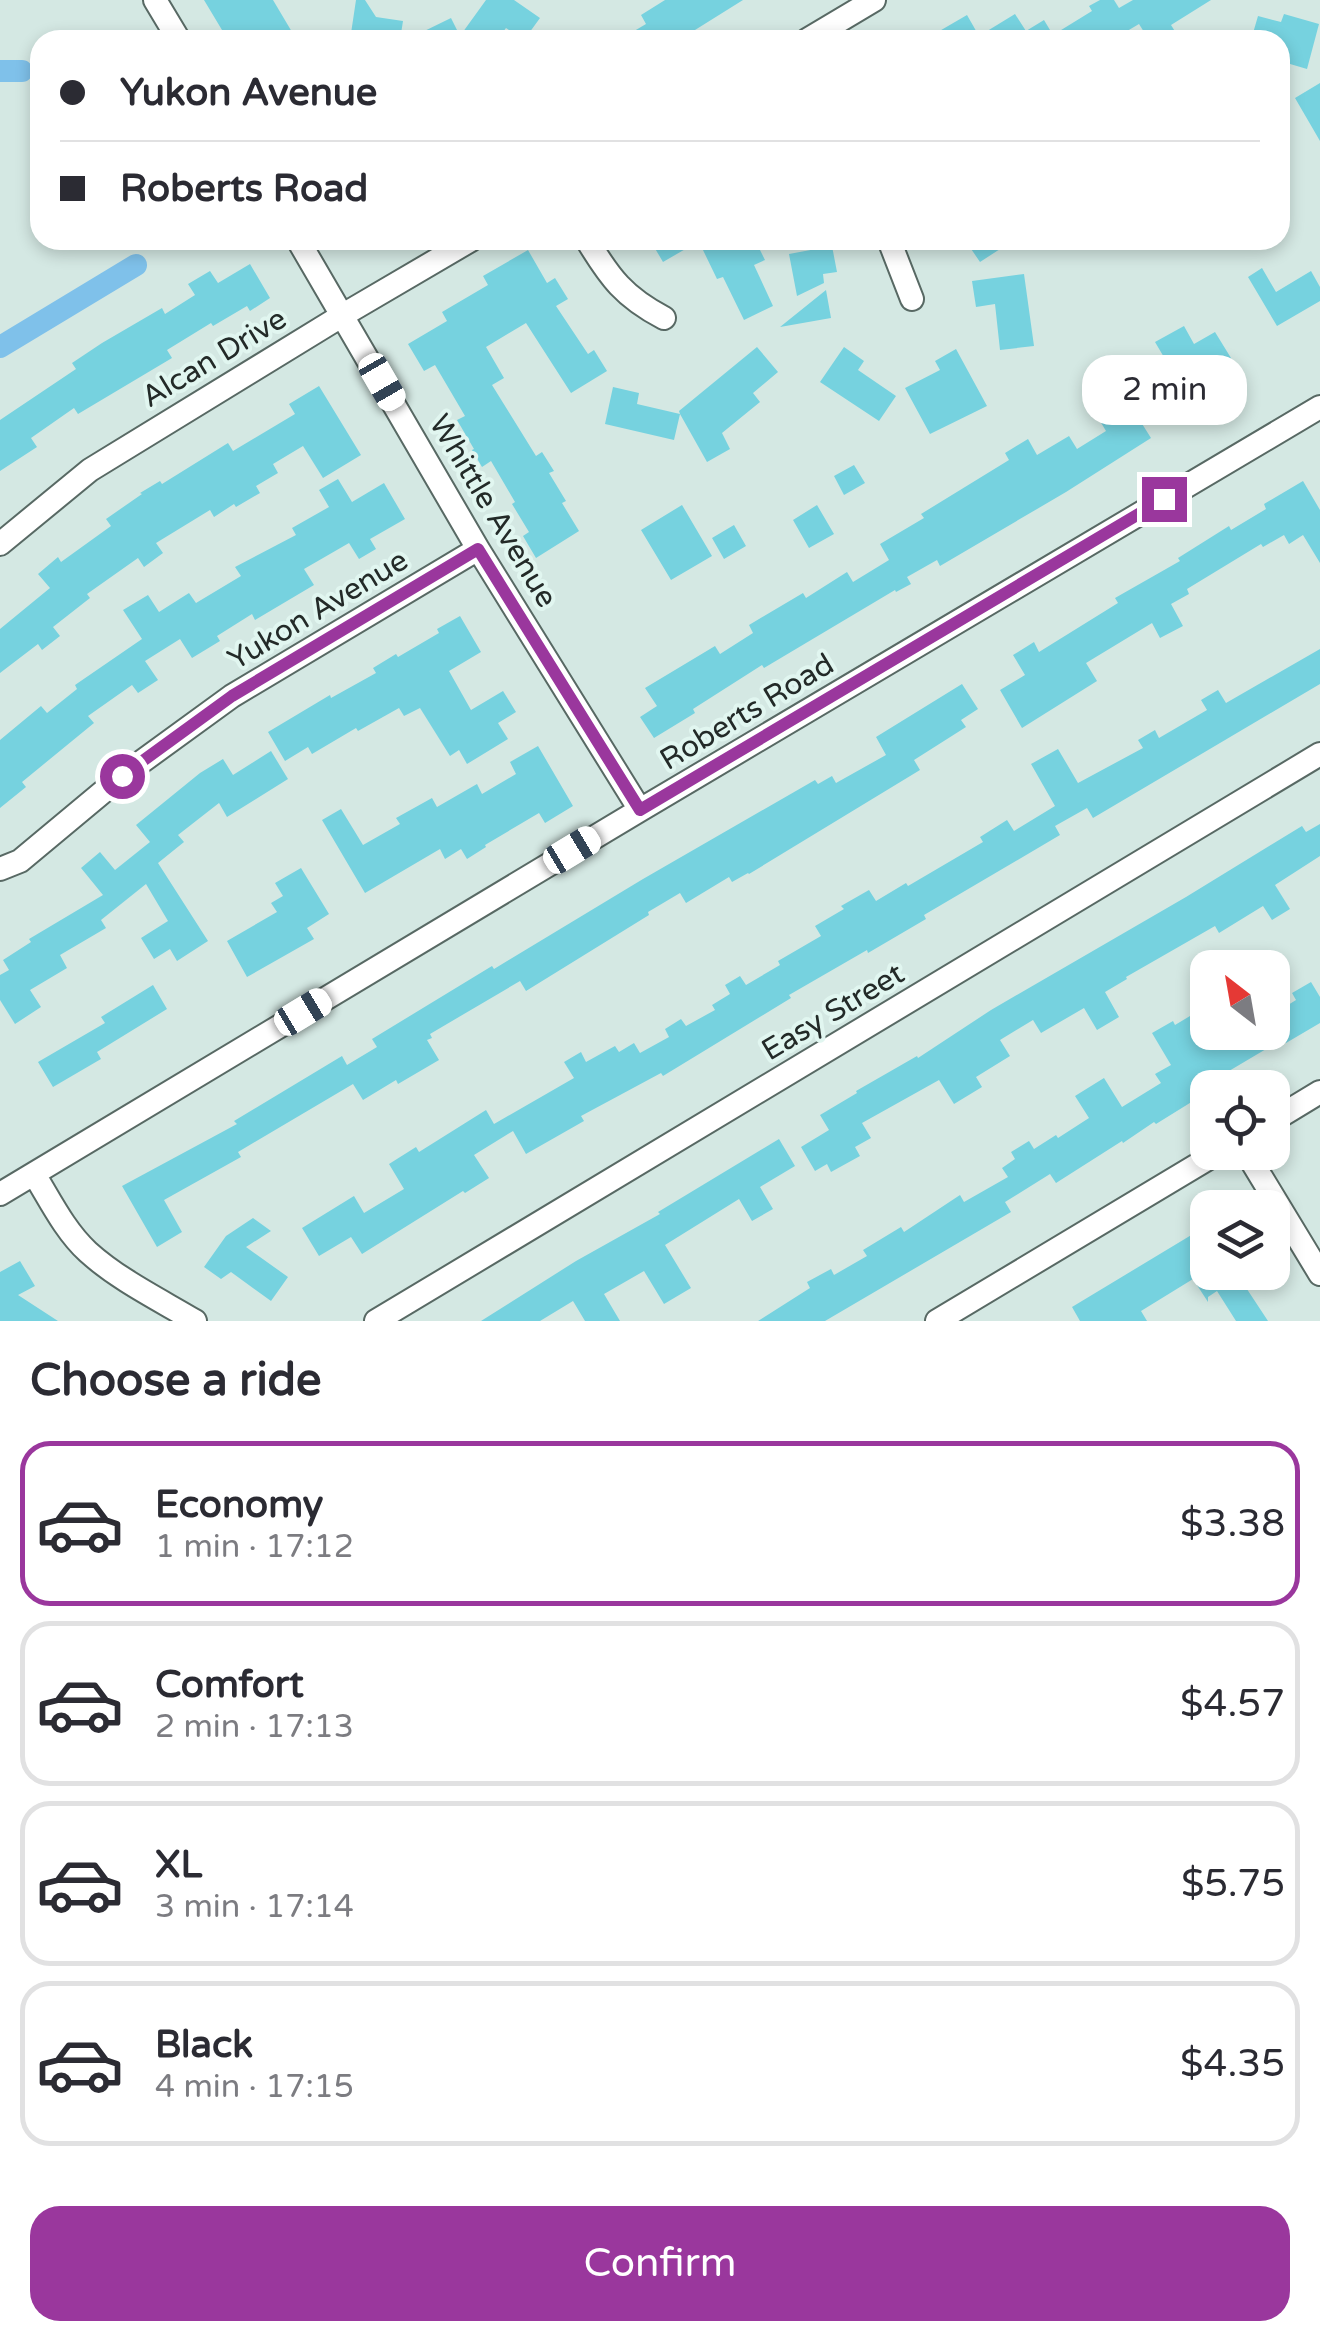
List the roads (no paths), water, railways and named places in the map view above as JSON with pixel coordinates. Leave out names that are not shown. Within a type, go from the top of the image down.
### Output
[{"type":"street","points":[[155,0],[173,30]]},
{"type":"street","points":[[824,30],[874,0]]},
{"type":"street","name":"Whittle Avenue","points":[[304,250],[478,549],[640,810]]},
{"type":"street","name":"Alcan Drive","points":[[0,544],[90,470],[454,250]]},
{"type":"street","points":[[594,250],[626,295],[664,318]]},
{"type":"street","points":[[893,250],[912,299]]},
{"type":"street","name":"Roberts Road","points":[[0,1194],[1320,406]]},
{"type":"street","name":"Yukon Avenue","points":[[0,869],[20,861],[122,776],[232,696],[478,549]]},
{"type":"street","name":"Easy Street","points":[[376,1321],[1320,754]]},
{"type":"street","points":[[1290,1110],[1320,1092]]},
{"type":"street","points":[[937,1321],[1190,1169]]},
{"type":"street","points":[[1257,1170],[1320,1274]]},
{"type":"street","points":[[34,1174],[67,1227],[88,1252],[195,1321]]},
{"type":"waterway","points":[[0,71],[22,71]]},
{"type":"waterway","points":[[0,347],[136,265]]}]
